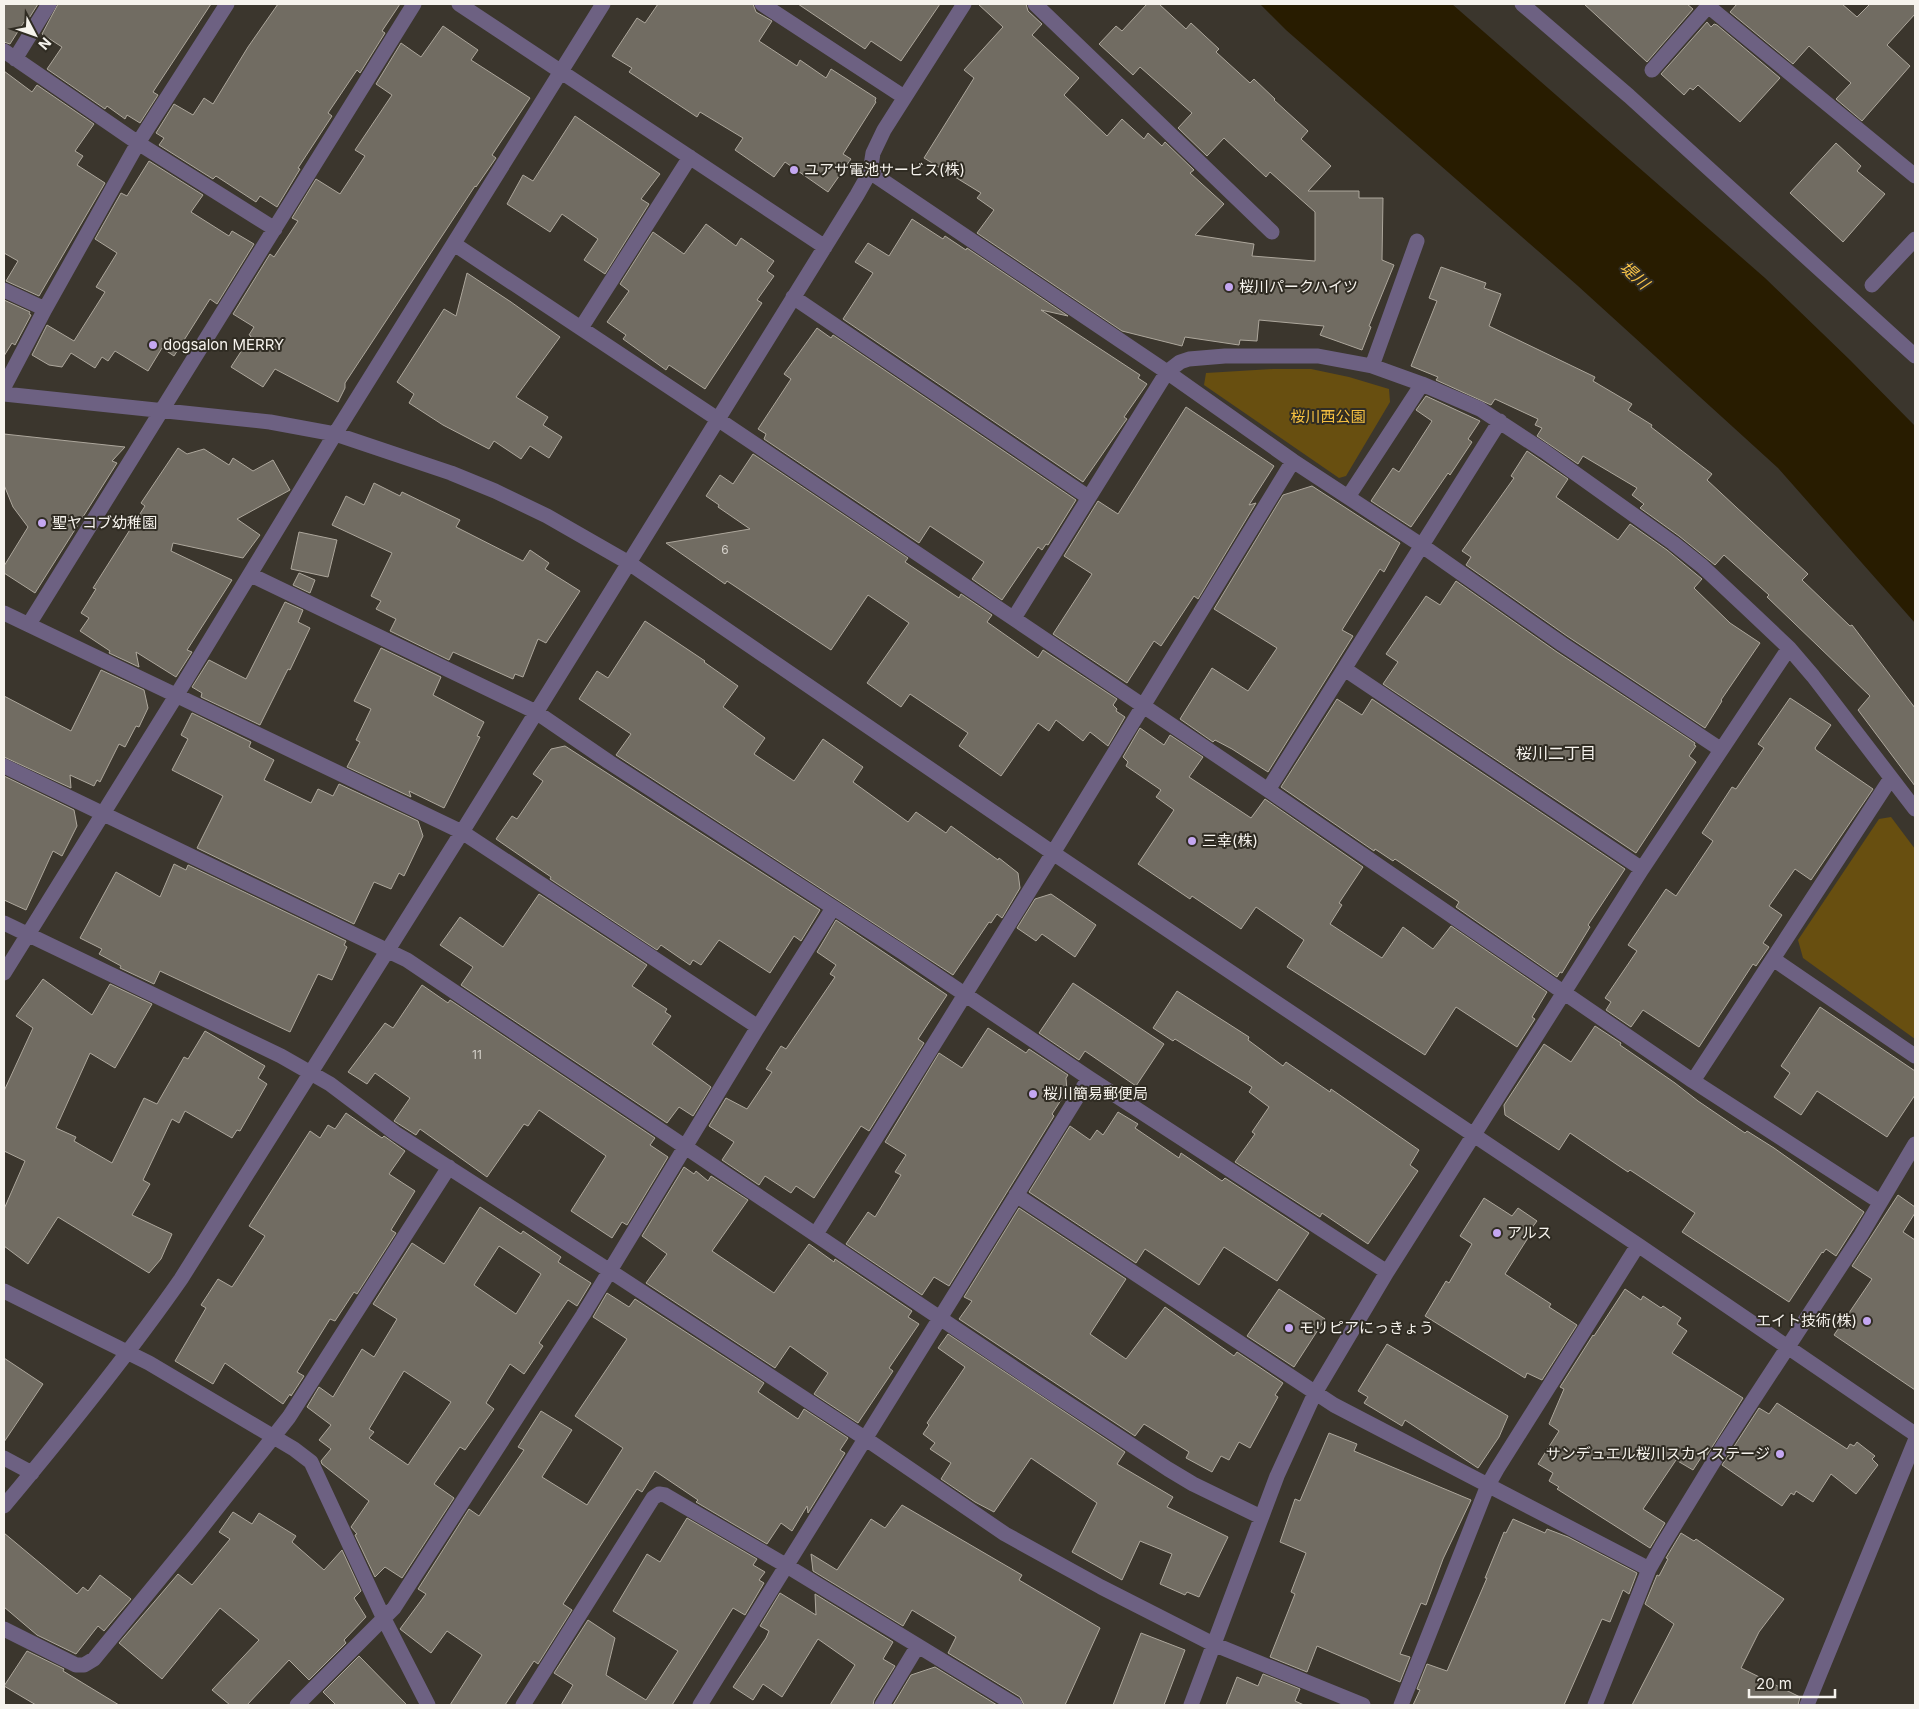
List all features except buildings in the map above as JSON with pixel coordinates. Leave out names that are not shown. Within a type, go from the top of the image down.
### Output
[{"type":"street","points":[[49,4],[10,55],[138,143],[275,229]]},
{"type":"street","points":[[4,387],[45,309],[138,143],[227,4]]},
{"type":"street","points":[[29,624],[414,4]]},
{"type":"street","points":[[459,4],[825,246]]},
{"type":"street","points":[[4,973],[251,575],[335,434],[603,4]]},
{"type":"street","points":[[762,4],[904,97]]},
{"type":"street","points":[[4,1506],[128,1352],[181,1279],[719,420],[870,172],[873,153],[884,130],[964,4]]},
{"type":"street","points":[[1035,4],[1272,232]]},
{"type":"street","points":[[1522,4],[1629,96],[1915,356]]},
{"type":"street","points":[[1652,70],[1709,5],[1915,176]]},
{"type":"street","points":[[581,328],[690,157]]},
{"type":"street","points":[[870,172],[1167,372],[1293,461],[1421,545],[1562,644],[1720,749]]},
{"type":"street","points":[[1872,285],[1915,239]]},
{"type":"street","points":[[1372,366],[1417,241]]},
{"type":"street","points":[[454,244],[1014,618],[1693,1081],[1880,1202]]},
{"type":"street","points":[[4,290],[45,309]]},
{"type":"street","points":[[794,297],[1088,497]]},
{"type":"street","points":[[1014,618],[1167,372],[1180,362],[1189,359],[1225,356],[1318,356],[1372,366],[1422,384],[1480,409],[1500,421],[1673,543],[1702,566],[1789,648],[1813,676],[1915,809]]},
{"type":"street","points":[[1348,497],[1422,384]]},
{"type":"street","points":[[4,394],[270,422],[335,434],[408,458],[495,491],[547,516],[629,563],[1054,853],[1638,1245],[1915,1434]]},
{"type":"street","points":[[1268,790],[1346,670],[1421,545],[1500,421]]},
{"type":"street","points":[[816,1234],[1054,853],[1293,461]]},
{"type":"street","points":[[251,575],[536,712],[609,762],[965,994],[1089,1078],[1387,1272]]},
{"type":"street","points":[[4,613],[462,832],[758,1027]]},
{"type":"street","points":[[1191,1705],[1261,1517],[1295,1434],[1315,1393],[1387,1272],[1642,869],[1720,749],[1789,648]]},
{"type":"street","points":[[1346,670],[1642,869]]},
{"type":"street","points":[[4,766],[407,960],[1168,1469],[1193,1484],[1261,1517]]},
{"type":"street","points":[[1693,1081],[1891,778]]},
{"type":"street","points":[[297,1705],[394,1608],[610,1271],[758,1027],[833,908]]},
{"type":"street","points":[[4,923],[281,1056],[330,1084],[395,1133],[866,1439],[1005,1534],[1102,1587],[1213,1644],[1363,1705]]},
{"type":"street","points":[[1772,959],[1915,1056]]},
{"type":"street","points":[[700,1705],[1089,1078]]},
{"type":"street","points":[[1595,1705],[1649,1569],[1725,1443],[1788,1348],[1915,1144]]},
{"type":"street","points":[[4,1629],[76,1665],[84,1665],[94,1659],[273,1437],[309,1388],[449,1167]]},
{"type":"street","points":[[1016,1196],[1315,1393],[1649,1569]]},
{"type":"street","points":[[1400,1705],[1488,1485],[1638,1245]]},
{"type":"street","points":[[4,1291],[128,1352],[305,1456],[310,1462],[384,1619],[428,1705]]},
{"type":"street","points":[[1808,1705],[1915,1441]]},
{"type":"street","points":[[4,1458],[32,1472]]},
{"type":"street","points":[[523,1705],[653,1498],[659,1494],[665,1494],[787,1566],[1014,1705]]},
{"type":"street","points":[[882,1705],[917,1647]]},
{"type":"green space","name":"桜川西公園","points":[[1311,369],[1349,377],[1389,389],[1390,402],[1346,476],[1339,478],[1204,385],[1206,373]]},
{"type":"green space","points":[[1891,817],[1915,849],[1915,1039],[1803,958],[1798,940],[1879,819]]},
{"type":"water","name":"堤川","points":[[1260,4],[1452,4],[1765,278],[1915,426],[1915,623],[1778,468],[1578,286],[1286,30]]},
{"type":"place","name":"ユアサ電池サービス(株)","points":[[794,170]]},
{"type":"place","name":"桜川パークハイツ","points":[[1229,287]]},
{"type":"place","name":"dogsalon MERRY","points":[[153,345]]},
{"type":"place","name":"聖ヤコブ幼稚園","points":[[42,523]]},
{"type":"place","name":"三幸(株)","points":[[1192,841]]},
{"type":"place","name":"桜川簡易郵便局","points":[[1033,1094]]},
{"type":"place","name":"アルス","points":[[1497,1233]]},
{"type":"place","name":"エイト技術(株)","points":[[1867,1321]]},
{"type":"place","name":"モリピアにっきょう","points":[[1289,1328]]},
{"type":"place","name":"サンデュエル桜川スカイステージ","points":[[1780,1454]]},
{"type":"district","name":"桜川二丁目","points":[[1556,753]]}]
